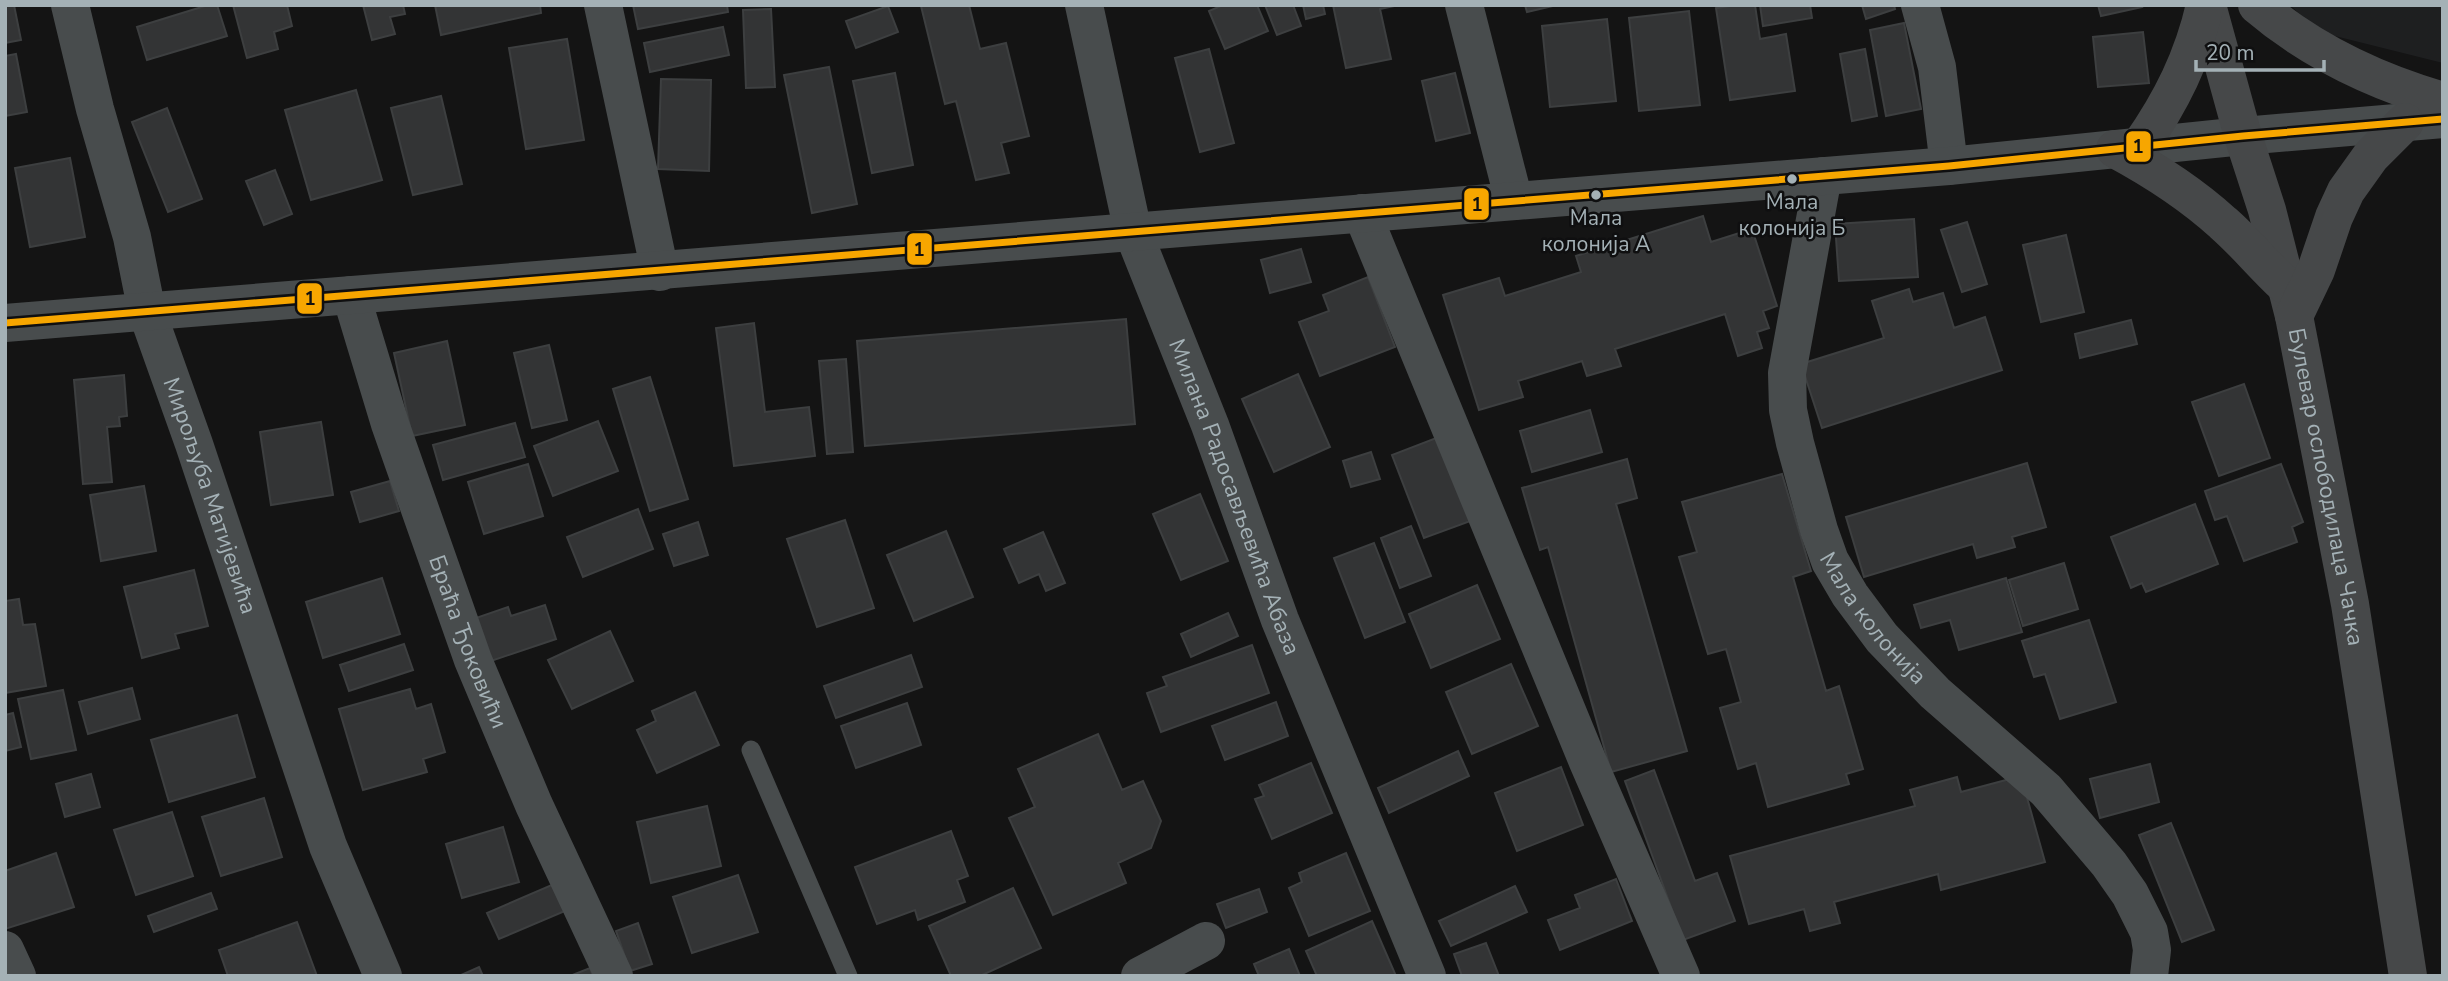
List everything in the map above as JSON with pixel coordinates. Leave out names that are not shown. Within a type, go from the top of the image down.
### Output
[{"type":"main road","name":"Булевар ослободилаца Чачка","points":[[2206,5],[2267,210],[2290,301],[2350,604],[2408,976]]},
{"type":"main road","points":[[2206,5],[2189,61],[2178,85],[2128,148],[2224,223],[2290,301],[2316,270],[2346,191],[2371,156],[2405,122]]},
{"type":"main road","points":[[2257,5],[2278,24],[2325,55],[2359,72],[2443,101]]},
{"type":"street","name":"Мирољуба Матијевића","points":[[70,5],[109,162],[132,237],[147,312],[194,444],[328,846],[383,976]]},
{"type":"street","points":[[603,5],[660,272]]},
{"type":"street","name":"Милана Радосављевића Абаза","points":[[1084,5],[1133,232],[1210,425],[1280,621],[1427,976]]},
{"type":"street","points":[[1464,5],[1514,201]]},
{"type":"street","points":[[1920,5],[1937,67],[1949,166]]},
{"type":"street","points":[[5,323],[1949,166],[2443,119]]},
{"type":"street","name":"Мала колонија","points":[[1823,176],[1787,373],[1788,410],[1795,443],[1830,561],[1850,596],[1882,638],[1935,694],[2046,790],[2109,864],[2130,894],[2149,932],[2152,950],[2149,976]]},
{"type":"street","points":[[1362,214],[1588,762],[1681,976]]},
{"type":"street","name":"Браћа Ђоковићи","points":[[351,295],[390,424],[473,660],[534,804],[614,976]]},
{"type":"street","points":[[1140,976],[1206,941]]},
{"type":"street","points":[[5,950],[17,976]]},
{"type":"lane","points":[[751,750],[848,976]]},
{"type":"shaded area","points":[[2290,5],[2443,5],[2443,63],[2319,32]]},
{"type":"building","points":[[5,5],[14,5],[21,40],[5,43]]},
{"type":"building","points":[[208,5],[217,5],[227,36],[147,60],[137,27]]},
{"type":"building","points":[[233,5],[287,5],[292,26],[274,32],[278,49],[247,58]]},
{"type":"building","points":[[363,5],[403,5],[405,14],[390,17],[395,34],[372,40]]},
{"type":"building","points":[[435,5],[540,5],[541,13],[441,35]]},
{"type":"building","points":[[633,5],[727,5],[728,12],[638,29]]},
{"type":"building","points":[[969,5],[980,49],[1006,43],[1029,136],[1001,143],[1009,173],[976,180],[956,101],[945,104],[921,6]]},
{"type":"building","points":[[1223,5],[1257,5],[1268,31],[1225,49],[1209,11]]},
{"type":"building","points":[[1265,5],[1293,5],[1301,26],[1277,35]]},
{"type":"building","points":[[1303,5],[1323,5],[1325,14],[1306,19]]},
{"type":"building","points":[[1333,5],[1399,5],[1380,9],[1391,59],[1346,68]]},
{"type":"building","points":[[1525,5],[1557,5],[1527,12]]},
{"type":"building","points":[[1755,5],[1760,39],[1786,34],[1795,91],[1730,100],[1716,8]]},
{"type":"building","points":[[1760,5],[1810,5],[1812,18],[1763,26]]},
{"type":"building","points":[[1862,5],[1894,5],[1895,9],[1866,19]]},
{"type":"building","points":[[2098,5],[2141,5],[2142,7],[2101,16]]},
{"type":"building","points":[[888,6],[898,32],[856,48],[846,21]]},
{"type":"building","points":[[771,9],[775,87],[746,88],[743,10]]},
{"type":"building","points":[[1689,11],[1700,105],[1639,111],[1629,18]]},
{"type":"building","points":[[1607,19],[1616,101],[1550,107],[1542,26]]},
{"type":"building","points":[[1904,23],[1921,109],[1886,116],[1870,30]]},
{"type":"building","points":[[723,27],[729,55],[650,72],[644,43]]},
{"type":"building","points":[[2143,32],[2149,83],[2098,87],[2093,37]]},
{"type":"building","points":[[567,39],[584,140],[526,149],[509,48]]},
{"type":"building","points":[[1209,49],[1234,143],[1200,152],[1175,58]]},
{"type":"building","points":[[1865,49],[1877,116],[1852,121],[1840,54]]},
{"type":"building","points":[[16,54],[27,112],[5,116],[5,56]]},
{"type":"building","points":[[829,67],[857,204],[812,213],[784,75]]},
{"type":"building","points":[[895,73],[913,165],[872,173],[853,81]]},
{"type":"building","points":[[1455,73],[1470,133],[1436,141],[1422,81]]},
{"type":"building","points":[[661,79],[711,80],[709,171],[658,169]]},
{"type":"building","points":[[356,90],[382,180],[311,200],[285,110]]},
{"type":"building","points":[[441,96],[462,184],[413,195],[391,108]]},
{"type":"building","points":[[167,108],[202,199],[168,212],[132,122]]},
{"type":"building","points":[[70,158],[85,237],[30,247],[15,168]]},
{"type":"building","points":[[275,170],[292,214],[264,225],[246,181]]},
{"type":"building","points":[[1703,216],[1711,242],[1752,229],[1777,306],[1763,311],[1769,328],[1757,332],[1762,348],[1738,356],[1725,314],[1615,349],[1621,366],[1587,376],[1582,361],[1518,381],[1523,397],[1479,410],[1443,295],[1499,278],[1505,296],[1581,272],[1576,256]]},
{"type":"building","points":[[1914,219],[1918,277],[1839,281],[1835,224]]},
{"type":"building","points":[[1967,222],[1987,284],[1962,292],[1941,230]]},
{"type":"building","points":[[2066,235],[2084,312],[2041,322],[2023,245]]},
{"type":"building","points":[[1301,249],[1311,282],[1270,293],[1261,260]]},
{"type":"building","points":[[1368,277],[1395,347],[1320,376],[1299,322],[1329,311],[1323,295]]},
{"type":"building","points":[[1909,289],[1913,302],[1943,293],[1954,328],[1985,317],[2002,370],[1822,428],[1801,364],[1884,338],[1872,301]]},
{"type":"building","points":[[1126,319],[1135,424],[865,446],[857,341]]},
{"type":"building","points":[[2131,320],[2137,344],[2080,358],[2075,334]]},
{"type":"building","points":[[754,323],[765,412],[809,407],[815,456],[734,466],[716,328]]},
{"type":"building","points":[[447,341],[465,425],[412,436],[394,353]]},
{"type":"building","points":[[549,345],[567,420],[532,428],[514,353]]},
{"type":"building","points":[[846,359],[853,452],[827,454],[819,361]]},
{"type":"building","points":[[1298,374],[1330,447],[1274,472],[1242,399]]},
{"type":"building","points":[[124,375],[127,416],[119,417],[120,426],[107,427],[112,482],[83,484],[74,380]]},
{"type":"building","points":[[650,377],[688,499],[650,511],[613,389]]},
{"type":"building","points":[[2244,384],[2270,458],[2219,476],[2192,402]]},
{"type":"building","points":[[1590,410],[1602,452],[1532,472],[1520,431]]},
{"type":"building","points":[[598,421],[618,471],[553,496],[534,446]]},
{"type":"building","points":[[321,422],[333,495],[271,505],[260,432]]},
{"type":"building","points":[[515,423],[525,457],[443,480],[433,445]]},
{"type":"building","points":[[1444,435],[1476,519],[1424,538],[1392,455]]},
{"type":"building","points":[[1371,452],[1380,479],[1351,487],[1343,461]]},
{"type":"building","points":[[1627,459],[1637,498],[1616,504],[1687,751],[1611,772],[1548,547],[1540,550],[1522,488]]},
{"type":"building","points":[[2027,463],[2046,527],[2012,537],[2015,547],[1977,558],[1973,544],[1864,577],[1846,517]]},
{"type":"building","points":[[528,464],[543,516],[484,534],[468,482]]},
{"type":"building","points":[[2281,464],[2303,522],[2292,527],[2297,542],[2244,561],[2227,516],[2215,520],[2205,491]]},
{"type":"building","points":[[1782,474],[1811,571],[1793,577],[1826,691],[1839,686],[1863,769],[1846,774],[1849,784],[1768,807],[1756,763],[1738,769],[1720,708],[1741,702],[1726,649],[1708,654],[1679,557],[1697,552],[1682,502]]},
{"type":"building","points":[[390,481],[399,511],[360,522],[351,492]]},
{"type":"building","points":[[144,486],[156,551],[101,561],[90,495]]},
{"type":"building","points":[[1200,494],[1228,561],[1181,580],[1153,514]]},
{"type":"building","points":[[2195,504],[2218,564],[2146,592],[2142,583],[2131,588],[2111,537]]},
{"type":"building","points":[[638,509],[653,549],[583,577],[567,537]]},
{"type":"building","points":[[845,520],[874,608],[817,627],[787,539]]},
{"type":"building","points":[[698,522],[708,555],[674,566],[663,534]]},
{"type":"building","points":[[1411,526],[1431,576],[1400,588],[1381,538]]},
{"type":"building","points":[[946,531],[973,597],[914,621],[887,555]]},
{"type":"building","points":[[1043,532],[1065,583],[1046,591],[1039,574],[1019,583],[1004,549]]},
{"type":"building","points":[[1374,543],[1405,622],[1365,638],[1334,558]]},
{"type":"building","points":[[2064,563],[2078,609],[2023,626],[2009,580]]},
{"type":"building","points":[[194,570],[208,626],[175,634],[179,648],[142,658],[124,587]]},
{"type":"building","points":[[382,578],[400,634],[323,658],[306,602]]},
{"type":"building","points":[[2006,578],[2022,632],[1959,650],[1950,620],[1921,628],[1914,605]]},
{"type":"building","points":[[1477,585],[1500,639],[1431,668],[1409,614]]},
{"type":"building","points":[[19,599],[23,625],[35,624],[46,686],[5,693],[5,601]]},
{"type":"building","points":[[545,605],[556,639],[485,663],[470,620],[508,607],[511,616]]},
{"type":"building","points":[[1228,613],[1238,636],[1191,657],[1181,634]]},
{"type":"building","points":[[2089,620],[2116,702],[2060,719],[2045,674],[2034,677],[2022,641]]},
{"type":"building","points":[[610,631],[633,681],[572,709],[548,660]]},
{"type":"building","points":[[404,644],[413,670],[349,691],[340,665]]},
{"type":"building","points":[[1252,645],[1269,693],[1161,732],[1147,693],[1167,686],[1163,677]]},
{"type":"building","points":[[911,655],[922,687],[836,718],[824,686]]},
{"type":"building","points":[[1511,664],[1538,726],[1472,754],[1446,692]]},
{"type":"building","points":[[132,688],[140,719],[88,734],[79,702]]},
{"type":"building","points":[[410,689],[416,709],[431,704],[445,752],[423,759],[427,772],[363,790],[339,709]]},
{"type":"building","points":[[63,690],[76,750],[31,759],[18,699]]},
{"type":"building","points":[[695,692],[719,745],[657,773],[637,730],[656,721],[652,711]]},
{"type":"building","points":[[1276,702],[1288,736],[1225,760],[1212,726]]},
{"type":"building","points":[[907,703],[921,745],[856,768],[841,726]]},
{"type":"building","points":[[13,713],[21,747],[5,751],[5,715]]},
{"type":"building","points":[[237,715],[255,777],[169,802],[151,740]]},
{"type":"building","points":[[1098,734],[1122,790],[1143,781],[1161,821],[1151,848],[1118,863],[1126,883],[1053,915],[1009,818],[1035,807],[1018,769]]},
{"type":"building","points":[[1458,751],[1469,776],[1389,813],[1378,788]]},
{"type":"building","points":[[1311,763],[1332,813],[1272,839],[1255,799],[1264,796],[1259,785]]},
{"type":"building","points":[[2150,764],[2159,802],[2100,818],[2090,779]]},
{"type":"building","points":[[1561,767],[1583,825],[1517,851],[1495,793]]},
{"type":"building","points":[[1654,770],[1695,881],[1717,873],[1735,921],[1683,940],[1625,781]]},
{"type":"building","points":[[91,774],[100,807],[65,817],[56,784]]},
{"type":"building","points":[[2021,776],[2045,862],[1941,890],[1938,874],[1834,902],[1840,923],[1810,931],[1804,909],[1749,924],[1730,856],[1915,806],[1910,790],[1957,777],[1961,792]]},
{"type":"building","points":[[264,798],[282,857],[221,876],[202,817]]},
{"type":"building","points":[[707,806],[721,866],[651,883],[637,822]]},
{"type":"building","points":[[172,812],[193,876],[136,895],[114,830]]},
{"type":"building","points":[[2171,823],[2214,930],[2182,942],[2139,835]]},
{"type":"building","points":[[503,827],[519,882],[462,898],[446,844]]},
{"type":"building","points":[[951,831],[968,876],[957,880],[965,902],[918,920],[915,910],[877,924],[855,867]]},
{"type":"building","points":[[56,853],[74,907],[5,929],[5,871]]},
{"type":"building","points":[[1346,853],[1370,911],[1309,936],[1289,888],[1302,882],[1299,873]]},
{"type":"building","points":[[738,875],[758,932],[692,953],[673,897]]},
{"type":"building","points":[[1616,879],[1632,921],[1560,950],[1548,920],[1580,908],[1575,895]]},
{"type":"building","points":[[554,884],[565,911],[499,939],[487,913]]},
{"type":"building","points":[[1515,886],[1527,912],[1451,946],[1439,921]]},
{"type":"building","points":[[1013,888],[1041,948],[980,976],[951,976],[929,926]]},
{"type":"building","points":[[1259,889],[1267,912],[1226,928],[1217,904]]},
{"type":"building","points":[[211,893],[217,909],[154,932],[148,916]]},
{"type":"building","points":[[1372,921],[1396,976],[1317,976],[1306,951]]},
{"type":"building","points":[[297,922],[317,976],[228,976],[219,950]]},
{"type":"building","points":[[638,923],[652,964],[630,971],[616,931]]},
{"type":"building","points":[[1486,943],[1499,976],[1462,976],[1454,954]]},
{"type":"building","points":[[1289,949],[1300,976],[1259,976],[1254,964]]},
{"type":"building","points":[[479,967],[483,976],[459,976]]},
{"type":"building","points":[[590,968],[593,976],[570,976]]},
{"type":"transit line","name":"1","points":[[5,323],[1949,166],[2443,119]]},
{"type":"place","name":"Мала колонија Б","points":[[1792,179]]},
{"type":"place","name":"Мала колонија А","points":[[1596,195]]}]
